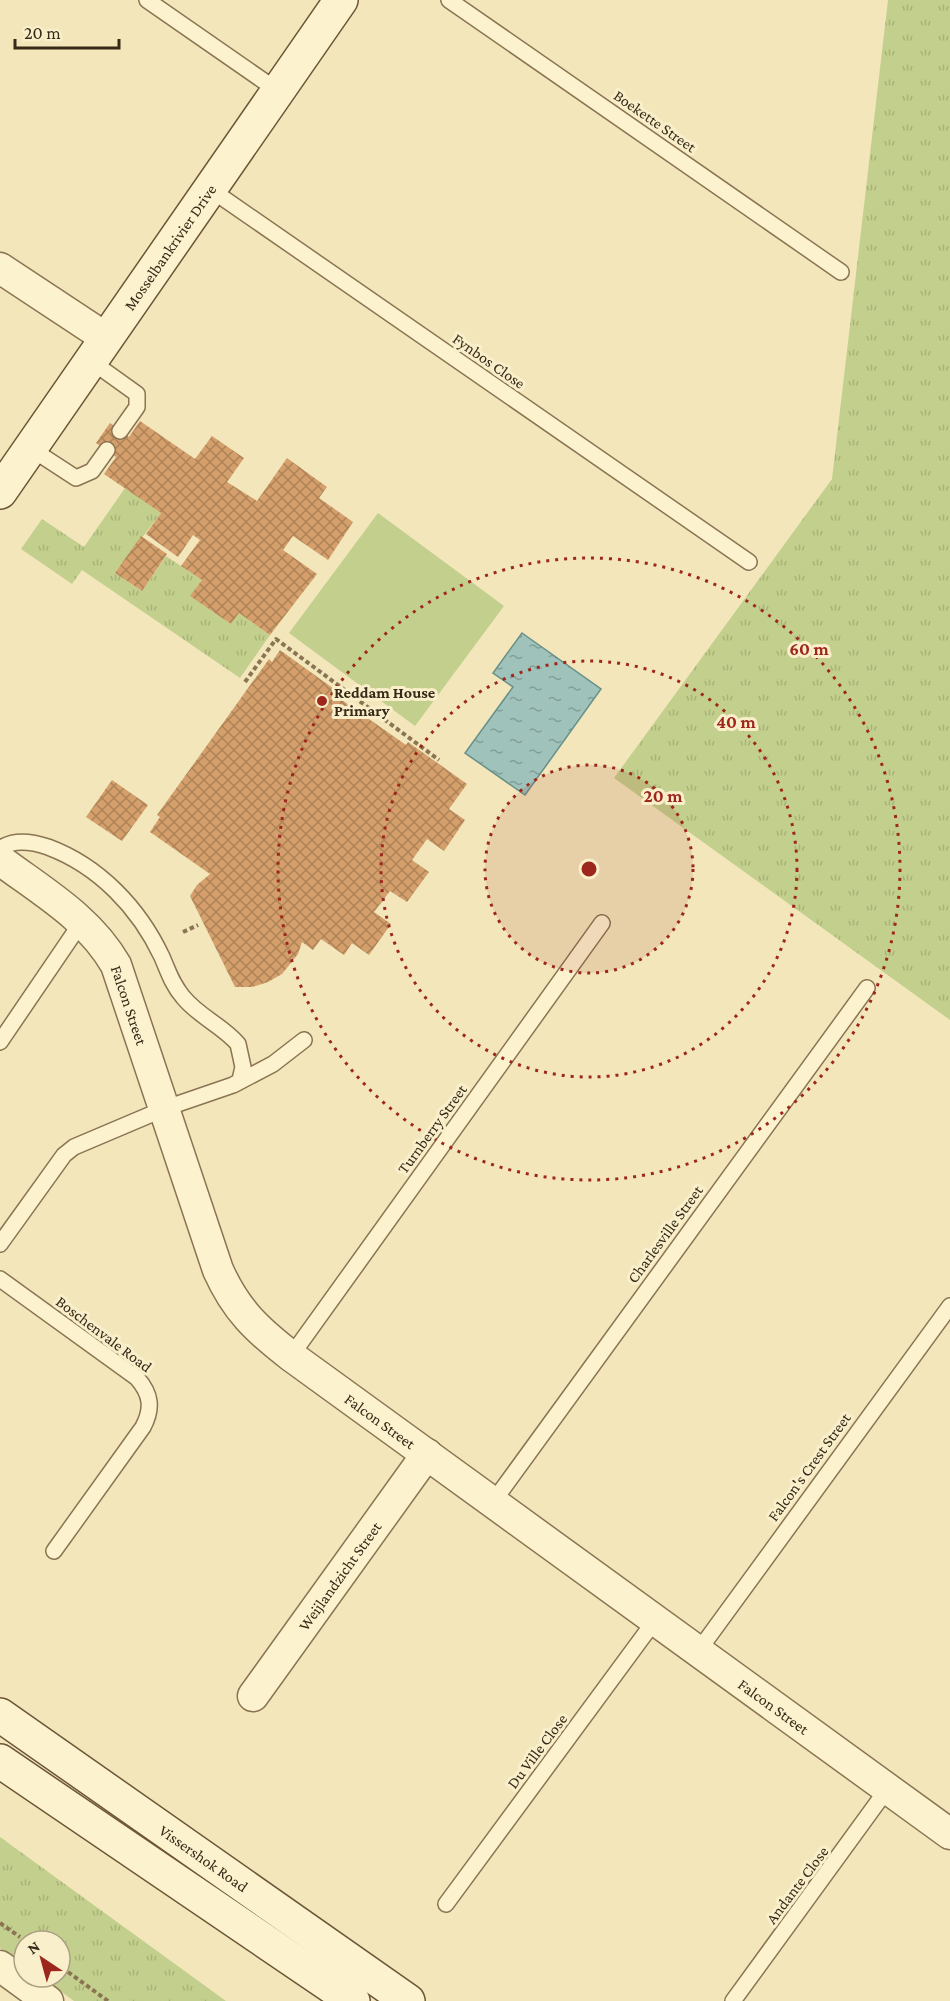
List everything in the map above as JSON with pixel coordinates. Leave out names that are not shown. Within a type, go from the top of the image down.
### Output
[{"type":"main road","name":"Mosselbankrivier Drive","points":[[0,492],[340,0]]},
{"type":"main road","name":"Vissershok Road","points":[[0,1715],[408,2001]]},
{"type":"main road","name":"Vissershok Road","points":[[0,1761],[353,2001]]},
{"type":"street","points":[[0,268],[98,350]]},
{"type":"street","name":"Falcon Street","points":[[0,860],[83,920],[108,949],[120,973],[218,1269],[229,1294],[244,1316],[291,1356],[950,1834]]},
{"type":"street","name":"Weijlandzicht Street","points":[[252,1696],[427,1454]]},
{"type":"street","points":[[0,1966],[48,2001]]},
{"type":"lane","points":[[147,0],[278,90]]},
{"type":"lane","name":"Boekette Street","points":[[449,0],[841,272]]},
{"type":"lane","name":"Fynbos Close","points":[[210,189],[749,562]]},
{"type":"lane","points":[[98,350],[137,394],[137,407],[120,430]]},
{"type":"lane","points":[[30,448],[76,478],[92,471],[107,450]]},
{"type":"lane","points":[[0,849],[15,843],[26,842],[51,848],[84,866],[117,893],[148,933],[172,983],[182,997],[193,1010],[238,1044],[243,1067],[240,1080]]},
{"type":"lane","points":[[0,1042],[83,920]]},
{"type":"lane","name":"Turnberry Street","points":[[291,1356],[602,923]]},
{"type":"lane","name":"Charlesville Street","points":[[493,1502],[867,988]]},
{"type":"lane","points":[[0,1244],[64,1155],[74,1147],[166,1108],[233,1085],[273,1064],[304,1040]]},
{"type":"lane","name":"Boschenvale Road","points":[[0,1279],[137,1378],[146,1388],[150,1400],[150,1409],[143,1427],[54,1551]]},
{"type":"lane","name":"Falcon's Crest Street","points":[[699,1650],[950,1306]]},
{"type":"lane","name":"Du Ville Close","points":[[446,1904],[656,1619]]},
{"type":"lane","name":"Andante Close","points":[[732,2001],[888,1788]]},
{"type":"path","points":[[245,682],[276,639],[439,760]]},
{"type":"path","points":[[183,932],[198,925]]},
{"type":"path","points":[[72,1975],[108,2001]]},
{"type":"green space","points":[[888,0],[950,0],[950,1020],[614,778],[832,479]]},
{"type":"green space","points":[[125,488],[161,513],[115,573],[142,591],[166,556],[202,580],[191,596],[231,624],[239,613],[270,635],[240,678],[82,570],[72,584],[21,549],[42,519],[84,547]]},
{"type":"green space","points":[[378,513],[504,606],[415,726],[289,633]]},
{"type":"green space","points":[[0,1837],[226,2001],[74,2001],[58,1989],[72,1989],[72,1929],[12,1929],[12,1956],[0,1948]]},
{"type":"water","points":[[522,633],[601,689],[525,795],[465,753],[513,687],[493,673]]},
{"type":"building","points":[[140,421],[195,459],[212,436],[244,458],[227,482],[257,501],[287,458],[327,487],[319,498],[353,522],[328,560],[293,536],[283,550],[317,574],[270,635],[239,613],[231,624],[190,596],[202,580],[181,566],[200,540],[193,535],[178,557],[146,534],[161,513],[104,474],[116,457],[96,443],[110,423],[129,437]]},
{"type":"building","points":[[141,536],[167,554],[142,591],[115,573]]},
{"type":"building","points":[[280,650],[341,694],[339,698],[406,745],[408,742],[467,784],[449,809],[465,820],[444,851],[427,839],[412,860],[429,872],[407,902],[390,891],[374,912],[391,924],[369,955],[352,943],[344,955],[321,939],[313,950],[302,942],[298,954],[282,974],[252,987],[235,987],[190,896],[197,885],[210,874],[150,832],[160,817],[157,815],[269,659],[272,662]]},
{"type":"building","points":[[112,780],[148,805],[122,841],[86,817]]},
{"type":"place","name":"Reddam House Primary","points":[[322,701]]}]
